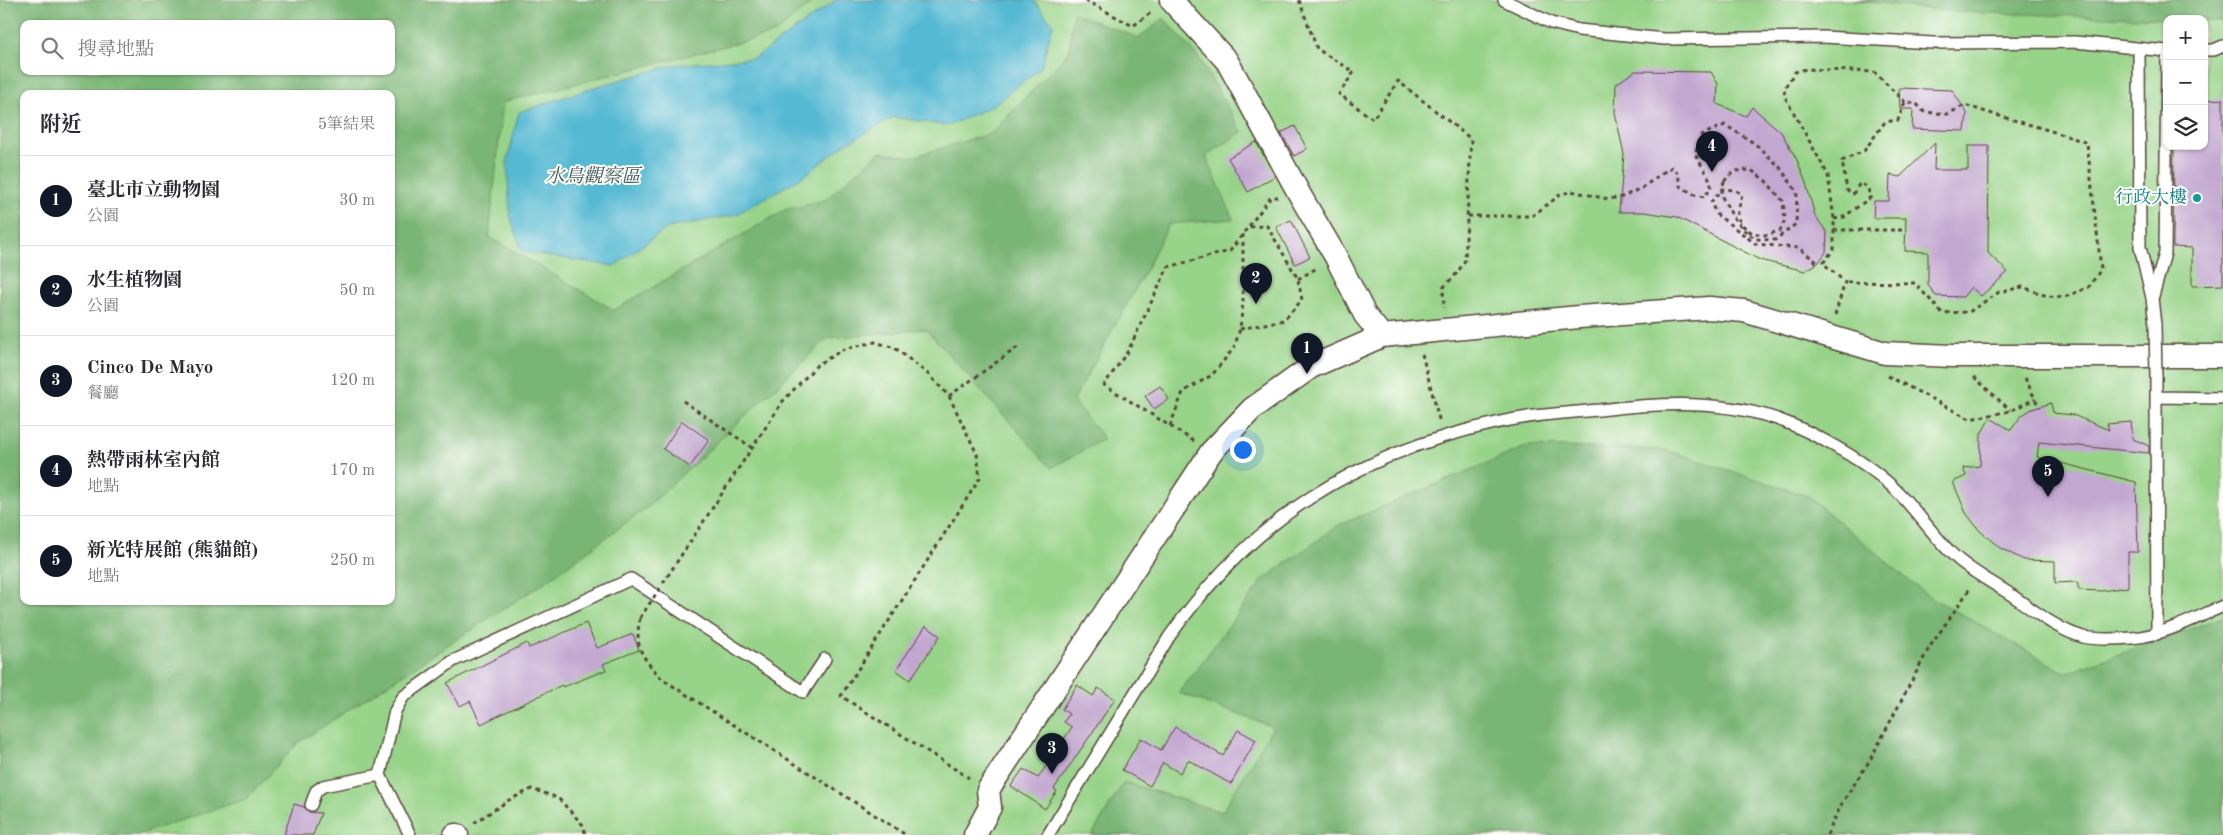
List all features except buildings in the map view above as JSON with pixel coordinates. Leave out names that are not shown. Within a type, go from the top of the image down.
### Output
[{"type":"street","points":[[1165,3],[1228,61],[1301,197],[1336,257],[1365,315],[1382,336]]},
{"type":"street","points":[[976,835],[990,807],[988,790],[1210,452],[1252,409],[1310,367],[1382,336],[1579,317],[1709,308],[1744,311],[1885,353],[1952,356],[2223,356]]},
{"type":"lane","points":[[1504,0],[1551,23],[1579,30],[1664,39],[1823,37],[1933,43],[2075,42],[2139,50],[2163,51]]},
{"type":"lane","points":[[2208,50],[2214,50],[2223,46]]},
{"type":"lane","points":[[2139,50],[2140,247],[2152,298],[2155,325],[2157,634]]},
{"type":"lane","points":[[2152,298],[2165,253],[2167,105]]},
{"type":"lane","points":[[2156,397],[2223,398]]},
{"type":"lane","points":[[1048,835],[1169,637],[1188,610],[1221,571],[1254,539],[1285,514],[1327,486],[1372,463],[1444,435],[1499,422],[1636,406],[1694,404],[1763,416],[1785,422],[1865,464],[1893,487],[1952,554],[2059,626],[2083,637],[2130,638],[2157,634],[2223,606]]},
{"type":"lane","points":[[410,835],[380,775],[395,710],[403,697],[452,661],[631,579],[803,692],[825,659]]},
{"type":"lane","points":[[311,805],[316,791],[323,786],[380,775]]},
{"type":"path","points":[[1085,0],[1133,26],[1165,3]]},
{"type":"path","points":[[1298,0],[1317,49],[1354,72],[1339,94],[1373,119],[1398,81],[1471,139],[1465,260],[1458,272],[1443,288],[1444,330]]},
{"type":"path","points":[[1806,69],[1874,72],[1906,102],[1916,103],[1924,112],[1948,114],[1964,104],[2010,121],[2052,130],[2087,143],[2101,269],[2089,287],[2065,297],[2047,296],[2022,287],[1999,292],[1969,312],[1942,313],[1915,283],[1845,282],[1823,263],[1834,249],[1834,219],[1828,175],[1784,95],[1785,87],[1796,72],[1806,69]]},
{"type":"path","points":[[1834,219],[1844,217],[1871,197],[1867,187],[1860,183],[1853,194],[1847,190],[1842,161],[1864,151],[1885,122],[1898,120],[1906,102]]},
{"type":"path","points":[[1468,216],[1532,216],[1560,195],[1572,191],[1608,199],[1622,197],[1642,188],[1662,172],[1672,167],[1678,173],[1680,186],[1694,195],[1704,197],[1711,188],[1711,180],[1695,154],[1701,135],[1725,124],[1754,143],[1779,166],[1797,192],[1796,224],[1776,240],[1756,239],[1744,230],[1733,217],[1721,195],[1724,181],[1735,171],[1751,170],[1765,180],[1783,201],[1785,220],[1780,232],[1765,235],[1752,233],[1742,225],[1737,216],[1742,194],[1734,190],[1722,189],[1711,202],[1716,214],[1756,244],[1798,248],[1818,263]]},
{"type":"path","points":[[1210,452],[1104,385],[1128,351],[1168,266],[1230,251],[1271,197],[1301,197]]},
{"type":"path","points":[[1240,329],[1284,320],[1302,300],[1298,278],[1267,226],[1248,227]]},
{"type":"path","points":[[1834,230],[1906,230]]},
{"type":"path","points":[[1170,426],[1183,392],[1212,375],[1234,348],[1240,329],[1243,302],[1244,232]]},
{"type":"path","points":[[1828,337],[1845,282]]},
{"type":"path","points":[[906,835],[662,679],[645,660],[636,637],[640,618],[751,446],[783,401],[817,366],[844,349],[875,342],[896,348],[928,374],[949,396],[977,454],[980,478],[841,696],[988,790]]},
{"type":"path","points":[[949,396],[1018,347]]},
{"type":"path","points":[[1885,353],[1887,376],[1970,419],[2010,411],[2035,398],[2039,407]]},
{"type":"path","points":[[1952,356],[2010,411]]},
{"type":"path","points":[[1423,358],[1444,435]]},
{"type":"path","points":[[683,401],[751,446]]},
{"type":"path","points":[[1827,835],[1842,803],[1870,760],[1929,648],[1980,574]]},
{"type":"path","points":[[456,835],[509,800],[532,789],[558,798],[584,826],[585,835]]},
{"type":"green space","points":[[0,0],[2223,0],[2223,835],[0,835]]},
{"type":"green space","points":[[0,0],[815,0],[776,33],[503,102],[489,237],[614,310],[785,210],[825,200],[880,152],[912,157],[992,133],[1069,52],[1073,13],[1139,38],[1164,18],[1199,58],[1242,132],[1206,156],[1233,219],[1169,224],[1142,277],[1073,401],[1104,439],[1051,468],[926,329],[828,338],[649,506],[548,580],[299,742],[246,799],[137,835],[0,835]]},
{"type":"green space","points":[[1854,0],[2223,0],[2223,21],[2208,21],[2208,15],[2163,15],[2163,19],[1956,12]]},
{"type":"green space","points":[[1528,446],[1666,450],[1808,496],[1925,594],[2066,673],[2223,617],[2223,835],[1092,835],[1124,782],[1222,812],[1273,727],[1179,693],[1263,580],[1337,526]]},
{"type":"water","name":"水鳥觀察區","points":[[836,0],[1033,0],[1053,24],[1041,68],[992,106],[948,126],[894,117],[844,145],[804,176],[735,215],[667,228],[614,266],[522,252],[510,215],[507,162],[519,112],[595,87],[673,65],[755,58]]},
{"type":"place","name":"熱帶雨林室內館","points":[[1712,172]]},
{"type":"place","name":"行政大樓","points":[[2197,198]]},
{"type":"place","name":"水生植物園","points":[[1256,304]]},
{"type":"place","name":"臺北市立動物園","points":[[1307,374]]},
{"type":"place","name":"新光特展館 (熊貓館)","points":[[2048,497]]},
{"type":"place","name":"Cinco De Mayo","points":[[1052,774]]}]
